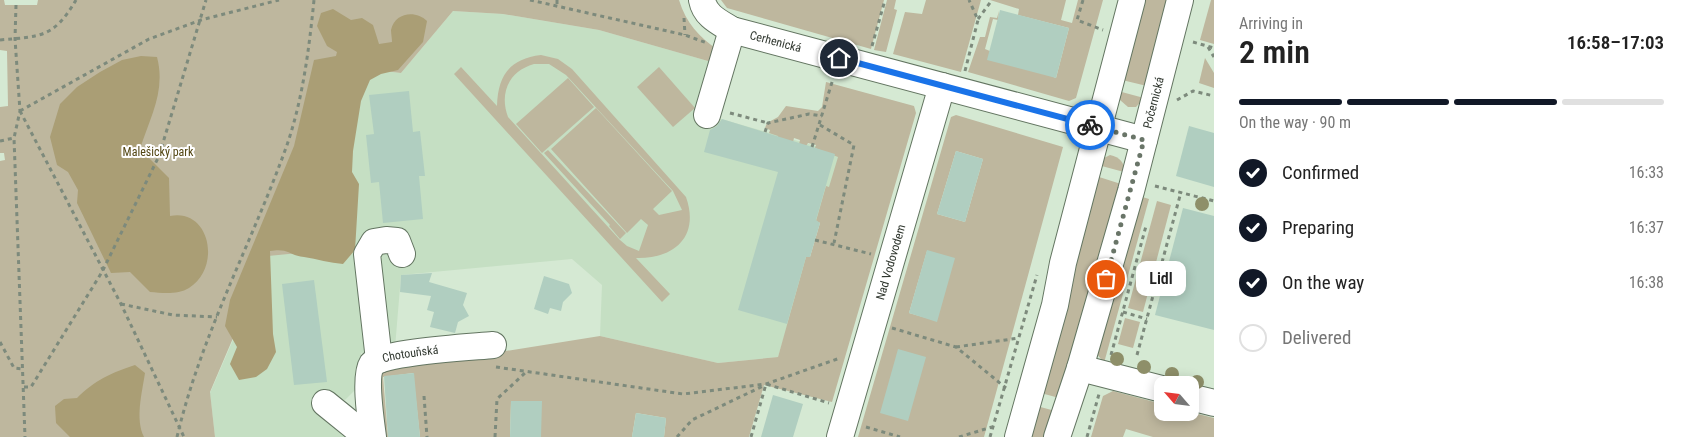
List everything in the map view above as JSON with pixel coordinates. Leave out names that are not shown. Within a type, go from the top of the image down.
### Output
[{"type":"street","points":[[1018,437],[1055,305],[1063,263],[1132,0]]},
{"type":"street","name":"Počernická","points":[[1057,437],[1080,368],[1144,140],[1180,0]]},
{"type":"street","name":"Cerhenická","points":[[703,4],[715,20],[732,30],[1144,140]]},
{"type":"street","points":[[708,111],[732,30]]},
{"type":"street","name":"Nad Vodovodem","points":[[849,423],[866,349],[895,250],[951,88]]},
{"type":"street","points":[[379,360],[367,254],[374,242],[386,240],[397,241],[402,254]]},
{"type":"street","name":"Chotouňská","points":[[372,437],[369,387],[370,372],[373,364],[379,360],[420,352],[490,355]]},
{"type":"street","points":[[1080,368],[1154,387]]},
{"type":"street","points":[[367,437],[333,409],[369,387]]},
{"type":"street","points":[[1199,399],[1214,403]]},
{"type":"path","points":[[0,40],[35,38],[55,28],[76,0]]},
{"type":"path","points":[[24,388],[31,387],[102,272],[159,156],[206,0]]},
{"type":"path","points":[[20,111],[149,39],[201,20],[280,0]]},
{"type":"path","points":[[177,437],[199,360],[287,144],[307,72],[314,0]]},
{"type":"path","points":[[530,0],[685,35]]},
{"type":"path","points":[[557,0],[557,6]]},
{"type":"path","points":[[867,66],[885,0]]},
{"type":"path","points":[[969,0],[978,20]]},
{"type":"path","points":[[951,88],[978,20],[992,0]]},
{"type":"path","points":[[1083,0],[1077,20],[1108,32]]},
{"type":"path","points":[[16,5],[15,39],[20,111],[14,138],[25,437]]},
{"type":"path","points":[[1193,42],[1214,48]]},
{"type":"path","points":[[1208,47],[1214,57]]},
{"type":"path","points":[[812,147],[839,58]]},
{"type":"path","points":[[1178,100],[1194,91],[1214,96]]},
{"type":"path","points":[[20,111],[102,272],[121,304],[180,424],[184,437]]},
{"type":"path","points":[[708,111],[768,123],[809,114],[822,116]]},
{"type":"path","points":[[766,132],[768,123]]},
{"type":"path","points":[[820,125],[854,145],[834,243]]},
{"type":"path","points":[[0,141],[14,138]]},
{"type":"path","points":[[1154,193],[1156,179]]},
{"type":"path","points":[[1155,186],[1214,201]]},
{"type":"path","points":[[1138,355],[1181,192]]},
{"type":"path","points":[[1088,437],[1148,218]]},
{"type":"path","points":[[815,240],[834,243],[877,256],[880,246],[895,250]]},
{"type":"path","points":[[990,437],[1006,388],[1037,273]]},
{"type":"path","points":[[121,304],[173,315],[217,317]]},
{"type":"path","points":[[1122,312],[1147,319]]},
{"type":"path","points":[[887,326],[956,347],[1014,393]]},
{"type":"path","points":[[956,347],[1019,338]]},
{"type":"path","points":[[0,342],[14,368],[23,369]]},
{"type":"path","points":[[677,437],[692,420],[766,384],[866,349]]},
{"type":"path","points":[[490,355],[526,373],[635,386],[683,394],[766,384],[849,423],[900,437]]},
{"type":"path","points":[[495,437],[497,399],[526,373]]},
{"type":"path","points":[[751,437],[766,384]]},
{"type":"path","points":[[424,396],[428,437]]},
{"type":"path","points":[[959,437],[993,426]]},
{"type":"shaded area","points":[[333,9],[351,20],[362,18],[373,25],[379,44],[392,42],[391,30],[397,19],[406,15],[417,15],[427,21],[423,42],[398,70],[381,74],[370,80],[361,101],[353,151],[352,172],[359,184],[355,250],[343,264],[299,256],[285,251],[270,251],[273,334],[276,352],[267,369],[256,377],[239,380],[230,364],[237,347],[225,326],[230,300],[294,146],[314,60],[336,56],[337,52],[327,46],[317,26],[321,13]]},
{"type":"shaded area","points":[[453,11],[503,14],[599,30],[715,63],[714,117],[840,153],[778,357],[718,363],[600,336],[602,285],[572,259],[401,275],[395,348],[361,353],[362,383],[345,400],[330,396],[353,437],[215,437],[210,393],[351,67],[401,73]]},
{"type":"shaded area","points":[[141,56],[157,57],[160,81],[156,104],[140,149],[169,178],[170,216],[184,216],[194,221],[202,230],[207,241],[206,267],[199,279],[189,288],[175,293],[150,292],[130,272],[111,273],[77,203],[78,190],[68,172],[57,165],[50,137],[60,104],[77,87],[122,60]]},
{"type":"shaded area","points":[[135,365],[145,373],[140,414],[141,430],[144,437],[70,437],[56,423],[55,406],[64,399],[77,398],[90,386],[104,378]]},
{"type":"green space","name":"Malešický park","points":[[0,0],[4,0],[5,5],[37,5],[38,0],[679,0],[685,16],[694,29],[718,50],[715,63],[599,30],[503,14],[453,11],[401,73],[351,67],[350,248],[268,256],[210,392],[215,437],[0,437],[0,161],[5,160],[4,153],[0,153],[0,107],[8,106],[7,51],[0,50]]},
{"type":"green space","points":[[721,0],[884,0],[871,49],[727,8]]},
{"type":"green space","points":[[887,0],[896,0],[894,9],[897,10],[886,52],[874,50]]},
{"type":"green space","points":[[926,0],[981,0],[961,72],[893,54],[905,12],[922,14]]},
{"type":"green space","points":[[990,0],[1066,0],[1061,20],[1072,23],[1078,0],[1103,0],[1076,98],[1069,101],[968,72],[980,37],[985,37],[990,17],[997,18],[999,11],[998,20],[993,19],[985,49],[1056,78],[1069,28],[1018,15],[1019,9]]},
{"type":"green space","points":[[1143,0],[1169,0],[1147,86],[1122,80]]},
{"type":"green space","points":[[1211,0],[1214,0],[1214,44],[1200,40]]},
{"type":"green space","points":[[541,55],[558,59],[572,69],[686,197],[689,224],[681,243],[662,255],[636,258],[670,294],[662,302],[454,74],[461,67],[497,106],[500,86],[507,71],[521,60]],"holes":[[[534,64],[549,64],[566,75],[673,191],[682,210],[659,215],[653,209],[672,191],[596,108],[551,149],[627,233],[641,219],[648,225],[639,251],[627,246],[620,240],[508,117],[505,100],[508,84],[512,78],[525,67]]]},
{"type":"green space","points":[[1205,58],[1214,73],[1214,88],[1199,83]]},
{"type":"green space","points":[[659,67],[695,108],[673,127],[637,87]]},
{"type":"green space","points":[[568,78],[594,107],[542,153],[516,124]]},
{"type":"green space","points":[[826,82],[914,106],[916,113],[832,402],[764,385],[749,437],[664,437],[666,418],[636,413],[632,437],[541,437],[541,401],[511,401],[510,437],[420,437],[413,373],[383,377],[388,437],[380,437],[380,371],[600,336],[718,363],[778,357],[806,257],[810,257],[820,223],[816,221],[826,186],[829,187],[838,157],[815,148],[816,145],[808,143],[806,146],[799,144],[800,140],[794,138],[793,142],[778,139],[778,136],[769,133],[770,130],[765,128],[767,123],[778,117],[786,106],[818,111],[822,107]]},
{"type":"green space","points":[[1118,91],[1144,98],[1136,107],[1128,107],[1120,100]]},
{"type":"green space","points":[[956,115],[1063,147],[984,437],[858,437],[951,117]],"holes":[[[956,151],[983,159],[965,222],[937,214]],[[927,251],[937,321],[909,313]]]},
{"type":"green space","points":[[548,150],[626,233],[620,239],[610,225],[544,153]]},
{"type":"green space","points":[[1110,155],[1117,157],[1121,161],[1124,166],[1124,172],[1098,165],[1102,159]]},
{"type":"green space","points":[[1096,176],[1121,184],[1063,399],[1037,392]]},
{"type":"green space","points":[[1139,196],[1149,199],[1104,363],[1097,354]]},
{"type":"green space","points":[[1157,201],[1171,205],[1143,312],[1128,308]]},
{"type":"green space","points":[[1125,318],[1140,322],[1133,348],[1118,344]]},
{"type":"green space","points":[[1113,391],[1154,402],[1154,421],[1199,421],[1199,414],[1214,418],[1214,437],[1153,437],[1126,429],[1123,437],[1091,437],[1103,396]]},
{"type":"green space","points":[[1033,405],[1059,412],[1052,437],[1025,437]]},
{"type":"building","points":[[1000,10],[1069,28],[1056,78],[987,60]]},
{"type":"building","points":[[409,91],[413,132],[420,131],[425,176],[419,176],[423,219],[383,223],[379,182],[371,183],[366,135],[374,134],[369,95]]},
{"type":"building","points":[[722,119],[835,154],[816,220],[820,223],[810,257],[806,257],[787,324],[738,310],[778,172],[704,152],[710,130],[717,126]]},
{"type":"building","points":[[1189,126],[1214,133],[1214,187],[1176,176]]},
{"type":"building","points":[[956,151],[983,159],[965,222],[937,214]]},
{"type":"building","points":[[1183,208],[1214,216],[1214,330],[1155,315]]},
{"type":"building","points":[[927,250],[955,258],[937,322],[909,313]]},
{"type":"building","points":[[432,273],[429,282],[467,293],[463,305],[469,316],[458,322],[455,333],[430,327],[434,312],[427,310],[431,296],[400,292],[401,275]]},
{"type":"building","points":[[544,276],[569,284],[572,293],[563,302],[561,311],[550,308],[548,314],[534,309]]},
{"type":"building","points":[[314,280],[327,382],[294,385],[282,284]]},
{"type":"building","points":[[898,349],[926,357],[908,421],[880,413]]},
{"type":"building","points":[[414,373],[420,437],[388,437],[384,376]]},
{"type":"building","points":[[773,395],[803,404],[793,437],[761,437]]},
{"type":"building","points":[[511,401],[542,401],[541,437],[510,437]]},
{"type":"building","points":[[636,413],[666,418],[664,437],[632,437]]},
{"type":"way so far","points":[[1090,125],[1144,140],[1106,279]]},
{"type":"place","name":"Lidl","points":[[1106,279]]},
{"type":"route","points":[[839,58],[1090,125]]}]
